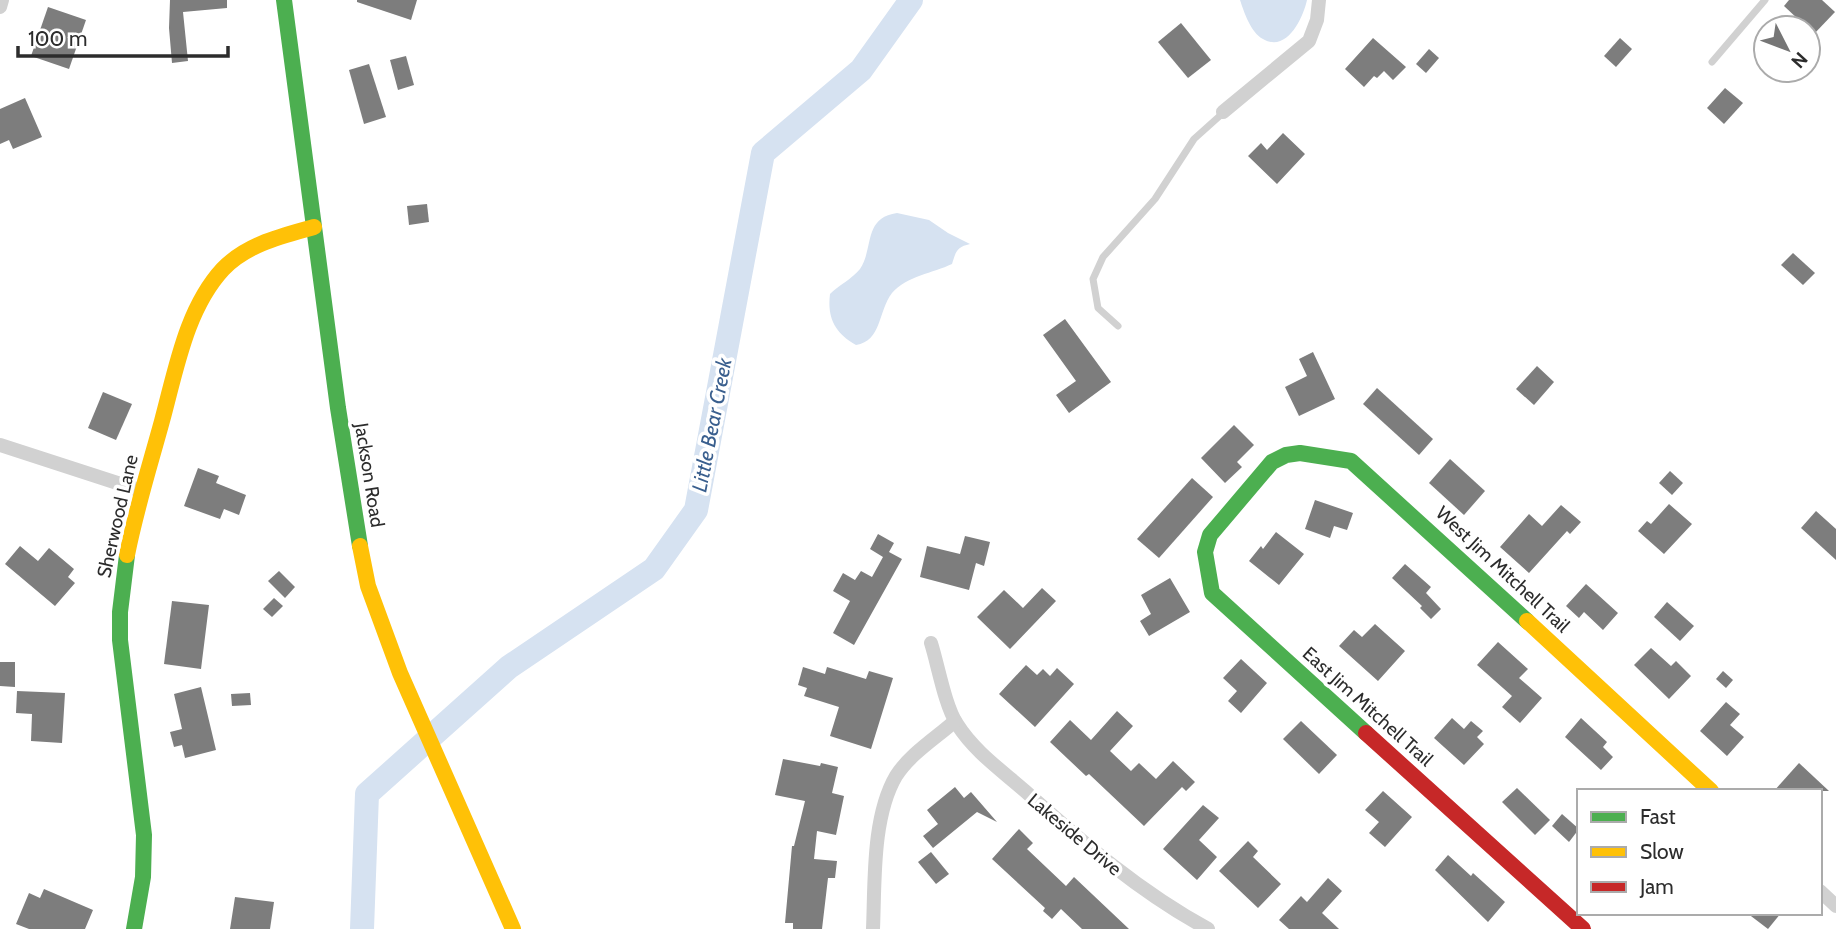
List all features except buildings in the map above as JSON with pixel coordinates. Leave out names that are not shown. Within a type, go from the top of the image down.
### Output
[{"type":"street","points":[[0,7],[2,0]]},
{"type":"street","name":"Jackson Road","points":[[284,0],[354,512],[368,586],[413,703],[513,929]]},
{"type":"street","points":[[1223,112],[1309,41],[1317,20],[1319,0]]},
{"type":"street","name":"Sherwood Lane","points":[[134,929],[143,877],[144,835],[119,615],[122,578],[132,523],[201,299],[214,279],[247,249],[275,237],[314,227]]},
{"type":"street","points":[[0,445],[142,491]]},
{"type":"street","name":"West Jim Mitchell Trail","points":[[1247,490],[1272,462],[1286,454],[1311,454],[1351,460],[1402,504],[1709,789]]},
{"type":"street","name":"East Jim Mitchell Trail","points":[[1247,490],[1210,535],[1205,552],[1212,593],[1583,929]]},
{"type":"street","points":[[873,929],[878,828],[896,777],[911,759],[955,721],[931,643]]},
{"type":"street","name":"Lakeside Drive","points":[[955,721],[971,744],[1095,853],[1176,912],[1208,929]]},
{"type":"street","points":[[1822,893],[1836,906]]},
{"type":"lane","points":[[1712,62],[1765,0]]},
{"type":"lane","points":[[1118,326],[1098,308],[1093,279],[1103,257],[1155,199],[1194,139],[1223,112]]},
{"type":"water","points":[[1240,0],[1307,0],[1302,16],[1292,32],[1286,38],[1272,42],[1255,32]]},
{"type":"water","points":[[897,213],[929,220],[970,244],[958,250],[952,264],[898,287],[888,300],[871,338],[856,345],[834,324],[831,318],[830,294],[860,269],[874,227],[886,216]]},
{"type":"waterway","name":"Little Bear Creek","points":[[362,929],[367,794],[509,667],[654,569],[696,510],[763,153],[861,70],[911,0]]},
{"type":"traffic: fast","points":[[284,0],[338,408],[360,546]]},
{"type":"traffic: fast","points":[[1366,733],[1212,593],[1205,552],[1210,535],[1272,462],[1286,455],[1300,453],[1351,461],[1527,621]]},
{"type":"traffic: fast","points":[[127,555],[120,612],[120,640],[144,835],[143,877],[134,929]]},
{"type":"traffic: slow","points":[[127,555],[178,361],[200,302],[210,285],[232,260],[265,242],[314,227]]},
{"type":"traffic: slow","points":[[360,546],[368,586],[400,673],[513,929]]},
{"type":"traffic: slow","points":[[1527,621],[1709,789]]},
{"type":"traffic: jam","points":[[1366,733],[1583,929]]}]
